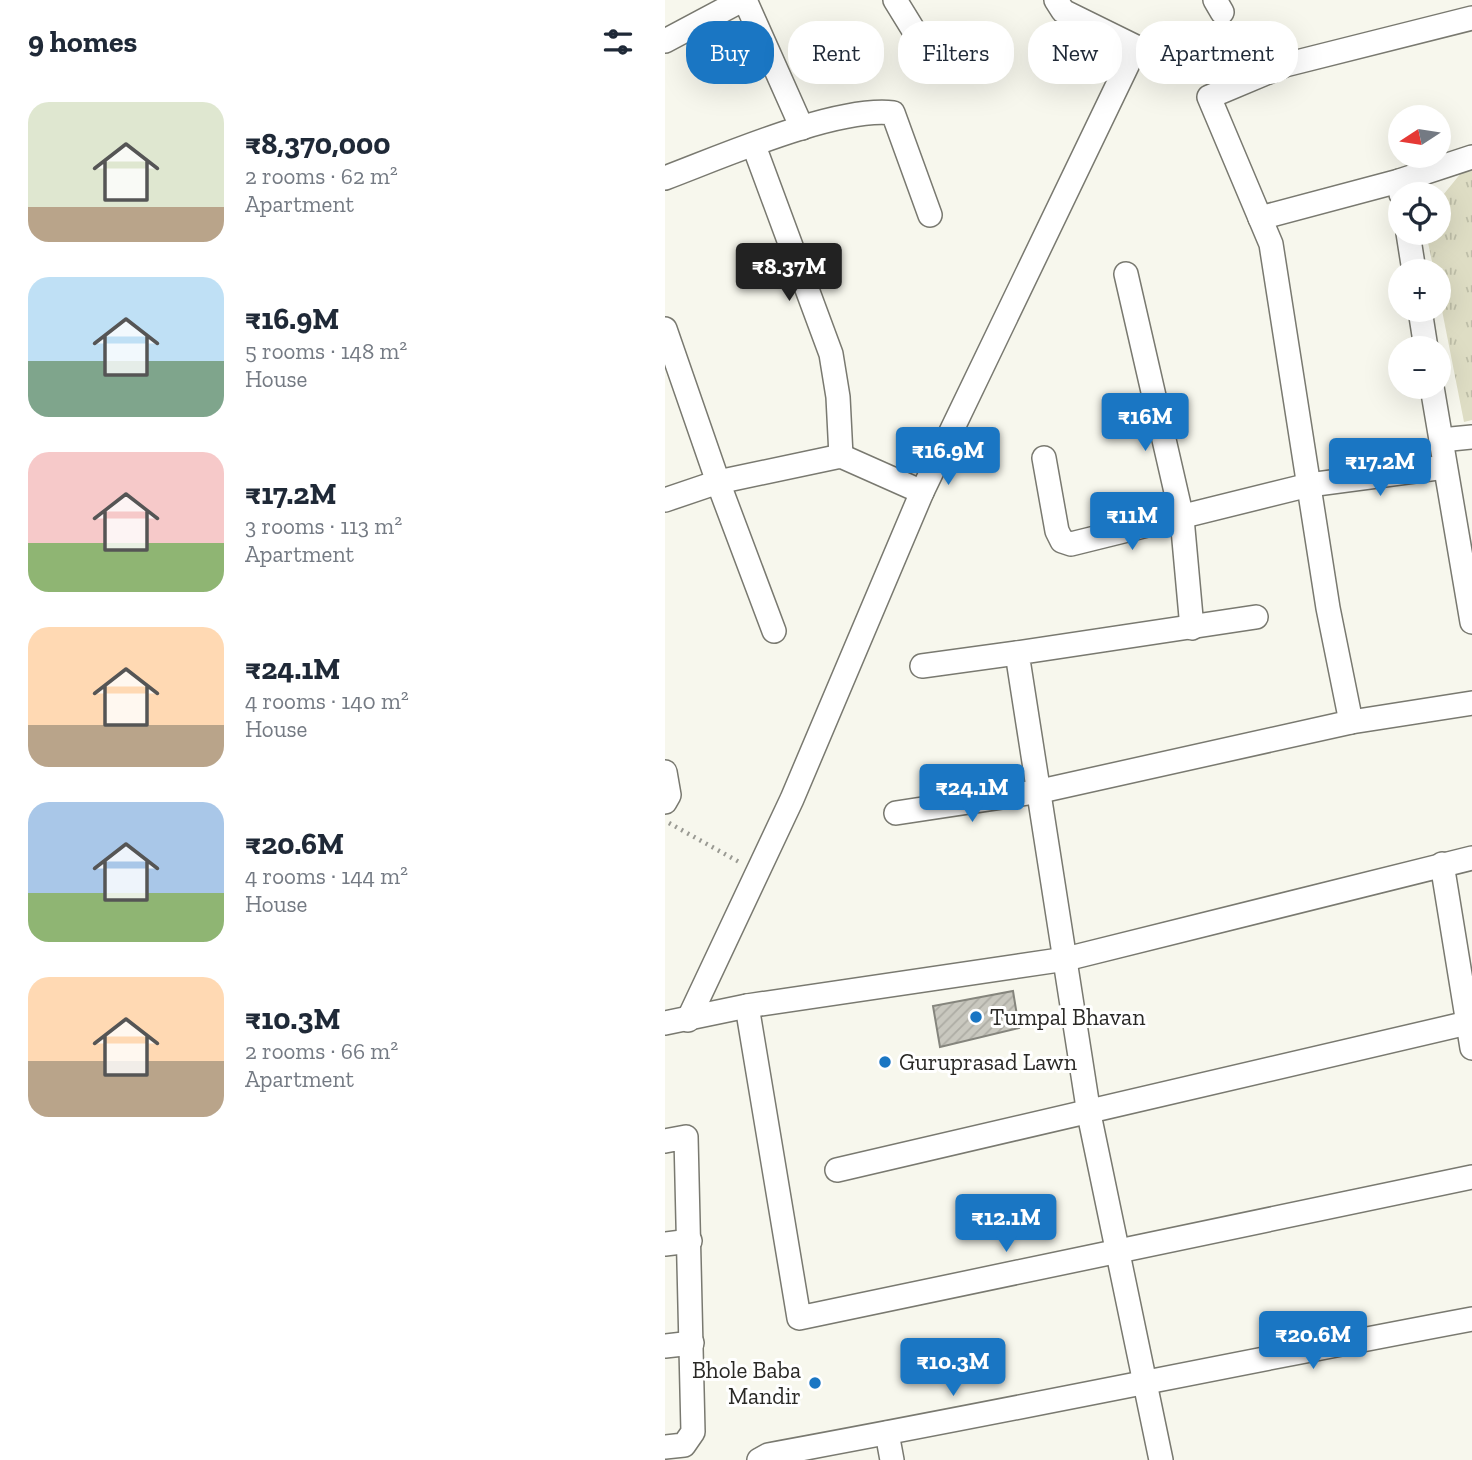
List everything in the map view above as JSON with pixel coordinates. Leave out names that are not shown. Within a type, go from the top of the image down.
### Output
[{"type":"street","points":[[665,41],[743,0],[802,128]]},
{"type":"street","points":[[895,0],[908,21]]},
{"type":"street","points":[[688,1020],[792,799],[922,492],[1136,47],[1063,11],[1056,0]]},
{"type":"street","points":[[1351,722],[1309,485],[1271,244],[1209,97],[1285,65],[1472,18]]},
{"type":"street","points":[[665,178],[802,128],[880,111],[893,113],[930,215]]},
{"type":"street","points":[[754,145],[831,354],[838,397],[841,456]]},
{"type":"street","points":[[1414,182],[1472,157]]},
{"type":"street","points":[[1260,218],[1388,191]]},
{"type":"street","points":[[1126,274],[1182,518],[1192,628]]},
{"type":"street","points":[[665,329],[774,631]]},
{"type":"street","points":[[1434,399],[1445,467],[1468,575],[1472,622]]},
{"type":"street","points":[[1441,440],[1472,437]]},
{"type":"street","points":[[665,500],[718,482],[841,456],[922,492]]},
{"type":"street","points":[[1044,458],[1062,541],[1071,544],[1309,485],[1445,467]]},
{"type":"street","points":[[922,666],[1256,617]]},
{"type":"street","points":[[1017,653],[1041,791],[1089,1114],[1161,1460]]},
{"type":"street","points":[[896,813],[1041,791],[1351,722],[1472,703]]},
{"type":"street","points":[[665,772],[669,795],[665,802]]},
{"type":"street","points":[[665,1023],[747,1006],[1066,958],[1472,858]]},
{"type":"street","points":[[1442,864],[1472,1048]]},
{"type":"street","points":[[747,1006],[799,1318],[1472,1177]]},
{"type":"street","points":[[837,1170],[1089,1114],[1470,1023]]},
{"type":"street","points":[[665,1141],[686,1137],[691,1241],[693,1432],[684,1445],[665,1447]]},
{"type":"street","points":[[665,1244],[691,1241]]},
{"type":"street","points":[[759,1460],[768,1455],[1021,1408],[1146,1380],[1472,1319]]},
{"type":"street","points":[[665,1346],[692,1343]]},
{"type":"street","points":[[887,1433],[892,1460]]},
{"type":"path","points":[[665,821],[756,872]]},
{"type":"green space","points":[[1472,171],[1472,420],[1464,422],[1451,356],[1451,336],[1447,336],[1444,322],[1451,322],[1451,259],[1431,259],[1429,245],[1451,245],[1451,185],[1461,173]]},
{"type":"building","name":"Tumpal Bhavan","points":[[1013,991],[1019,1028],[940,1047],[933,1006]]},
{"type":"place","name":"Tumpal Bhavan","points":[[976,1017]]},
{"type":"place","name":"Guruprasad Lawn","points":[[885,1062]]},
{"type":"place","name":"Bhole Baba Mandir","points":[[815,1383]]}]
